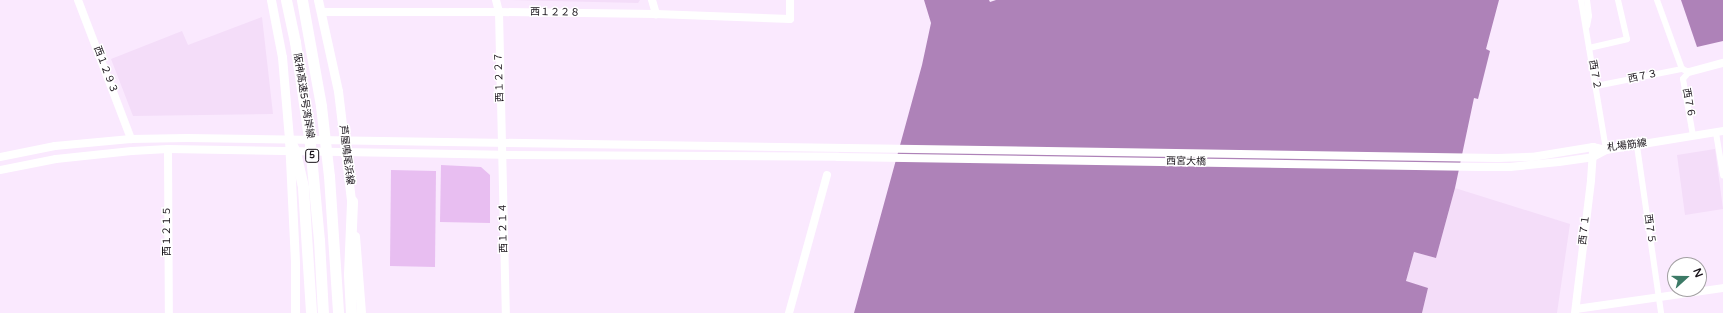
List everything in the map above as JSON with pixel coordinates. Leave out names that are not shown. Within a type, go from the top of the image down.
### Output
[{"type":"highway","name":"阪神高速5号湾岸線","points":[[286,0],[295,42],[310,146],[319,240],[323,313]]},
{"type":"highway","name":"阪神高速5号湾岸線","points":[[302,0],[321,106],[329,176],[338,313]]},
{"type":"highway","name":"5","points":[[289,139],[303,188],[311,313]]},
{"type":"highway","points":[[351,313],[349,274],[352,201]]},
{"type":"main road","points":[[271,0],[282,57],[289,139]]},
{"type":"main road","name":"芦屋鳴尾浜線","points":[[318,0],[338,91],[347,152],[361,313]]},
{"type":"main road","points":[[292,152],[295,313]]},
{"type":"street","name":"西１２９３","points":[[78,0],[131,140]]},
{"type":"street","name":"西１２２７","points":[[496,0],[499,12],[502,142]]},
{"type":"street","points":[[652,0],[656,14]]},
{"type":"street","name":"西１２２８","points":[[321,12],[656,14],[790,19],[790,0]]},
{"type":"street","name":"西７２","points":[[1581,0],[1606,150]]},
{"type":"street","points":[[1586,28],[1589,16],[1587,0]]},
{"type":"street","points":[[1590,48],[1626,39],[1618,0]]},
{"type":"street","points":[[1657,0],[1685,70],[1723,63]]},
{"type":"street","name":"西７３","points":[[1596,86],[1685,70]]},
{"type":"street","name":"西７６","points":[[1685,70],[1683,78],[1694,136]]},
{"type":"street","points":[[1720,132],[1723,175]]},
{"type":"street","name":"札場筋線","points":[[1532,161],[1593,147],[1606,150],[1720,132]]},
{"type":"street","points":[[0,157],[54,146],[131,140],[187,138],[502,142],[838,152]]},
{"type":"street","name":"西１２１４","points":[[502,142],[506,313]]},
{"type":"street","name":"西７５","points":[[1637,146],[1661,313]]},
{"type":"street","name":"西７１","points":[[1576,311],[1593,147]]},
{"type":"street","points":[[0,170],[56,159],[132,151],[168,149],[502,155],[838,152]]},
{"type":"street","name":"西１２１５","points":[[168,149],[169,313]]},
{"type":"street","points":[[1532,161],[1593,157],[1606,150]]},
{"type":"street","name":"西宮大橋","points":[[838,152],[1498,158],[1532,161]]},
{"type":"street","points":[[789,313],[827,175]]},
{"type":"street","points":[[1576,311],[1723,288]]},
{"type":"shaded area","points":[[509,0],[640,0],[638,3]]},
{"type":"shaded area","points":[[924,0],[989,0],[990,2],[996,0],[1499,0],[1486,49],[1490,51],[1478,99],[1474,98],[1455,188],[1436,258],[1414,252],[1406,281],[1428,288],[1422,313],[854,313],[922,65],[931,23]]},
{"type":"shaded area","points":[[1681,0],[1723,0],[1723,41],[1697,47]]},
{"type":"shaded area","points":[[262,17],[273,114],[133,116],[111,59],[182,31],[188,45]]},
{"type":"shaded area","points":[[1715,149],[1723,209],[1685,215],[1677,155]]},
{"type":"shaded area","points":[[441,165],[481,167],[490,175],[490,223],[440,222]]},
{"type":"shaded area","points":[[391,170],[436,171],[435,267],[390,266]]},
{"type":"shaded area","points":[[1455,188],[1570,224],[1557,313],[1422,313],[1428,288],[1406,282],[1414,252],[1436,258]]}]
